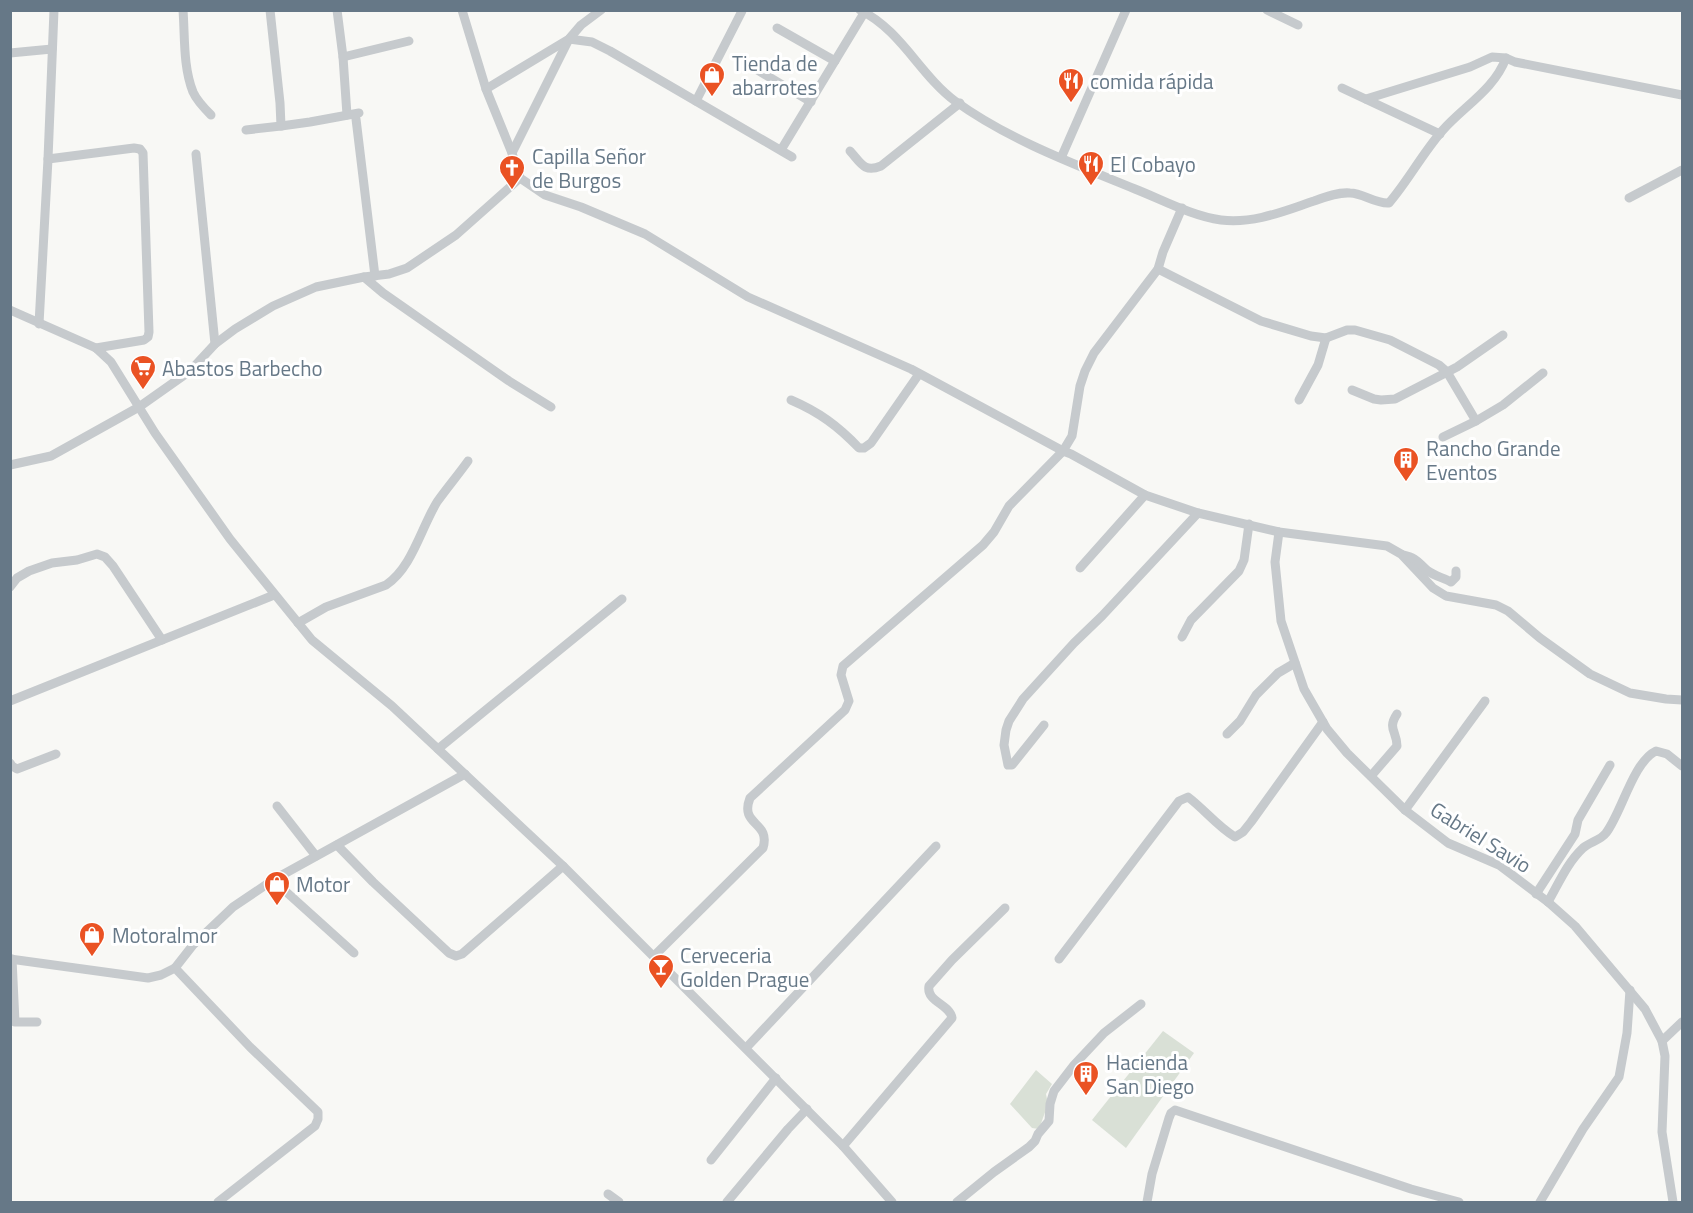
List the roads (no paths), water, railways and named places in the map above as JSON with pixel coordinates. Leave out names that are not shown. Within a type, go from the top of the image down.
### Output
[{"type":"street","points":[[39,324],[54,10]]},
{"type":"street","points":[[183,10],[190,83],[200,104],[211,115]]},
{"type":"street","points":[[270,10],[280,103],[280,126]]},
{"type":"street","points":[[337,10],[354,116],[375,276]]},
{"type":"street","points":[[462,10],[486,89],[520,178],[545,195],[581,207],[645,234],[748,297],[919,374],[1145,495],[1198,513],[1279,532],[1387,546],[1412,557],[1427,570],[1451,582],[1456,577],[1455,571]]},
{"type":"street","points":[[1061,158],[1126,10]]},
{"type":"street","points":[[1267,10],[1298,25]]},
{"type":"street","points":[[696,101],[742,11]]},
{"type":"street","points":[[512,153],[569,39],[596,12]]},
{"type":"street","points":[[781,150],[862,12],[881,23],[897,38],[938,86],[960,104],[1016,137],[1182,208],[1222,220],[1231,220],[1259,219],[1330,196],[1351,192],[1381,204],[1389,203],[1440,134],[1488,88],[1502,69],[1506,58]]},
{"type":"street","points":[[777,28],[835,61]]},
{"type":"street","points":[[486,89],[569,39],[592,42],[792,157]]},
{"type":"street","points":[[343,57],[409,41]]},
{"type":"street","points":[[10,53],[52,49]]},
{"type":"street","points":[[1366,99],[1470,67],[1492,57],[1683,95]]},
{"type":"street","points":[[754,68],[811,102]]},
{"type":"street","points":[[1342,88],[1440,134]]},
{"type":"street","points":[[850,152],[866,168],[872,170],[881,166],[960,104]]},
{"type":"street","points":[[246,130],[354,116]]},
{"type":"street","points":[[48,159],[134,148],[140,149],[143,153],[148,337],[144,340],[96,348]]},
{"type":"street","points":[[196,154],[215,344]]},
{"type":"street","points":[[1629,198],[1683,170]]},
{"type":"street","points":[[10,465],[51,456],[139,407],[190,371],[215,344],[273,306],[316,287],[389,274],[407,268],[456,235],[520,178]]},
{"type":"street","points":[[654,956],[763,848],[766,839],[764,834],[748,816],[746,807],[750,798],[846,710],[849,701],[843,684],[843,666],[983,545],[994,532],[1009,506],[1063,451],[1072,436],[1080,386],[1085,371],[1094,353],[1158,269],[1182,208]]},
{"type":"street","points":[[1158,269],[1261,321],[1311,336],[1326,338],[1347,330],[1354,330],[1377,335],[1419,354],[1447,372],[1476,421]]},
{"type":"street","points":[[364,277],[401,306],[509,381],[551,407]]},
{"type":"street","points":[[10,310],[96,348],[111,362],[218,522],[312,640],[392,706],[563,866],[807,1109],[843,1146],[892,1203]]},
{"type":"street","points":[[1352,390],[1374,399],[1389,400],[1400,396],[1447,372],[1503,335]]},
{"type":"street","points":[[1299,400],[1318,364],[1326,338]]},
{"type":"street","points":[[791,400],[812,409],[845,433],[860,448],[864,448],[871,443],[919,374]]},
{"type":"street","points":[[1443,437],[1503,405],[1543,374]]},
{"type":"street","points":[[298,623],[326,607],[386,585],[395,579],[408,560],[437,503],[468,461]]},
{"type":"street","points":[[1080,568],[1145,495]]},
{"type":"street","points":[[1044,724],[1012,765],[1008,765],[1004,745],[1006,730],[1023,699],[1074,642],[1102,616],[1198,513]]},
{"type":"street","points":[[1182,637],[1191,620],[1239,571],[1244,560],[1249,524]]},
{"type":"street","name":"Gabriel Savio","points":[[1279,532],[1275,562],[1281,621],[1304,689],[1327,729],[1347,753],[1405,810],[1448,843],[1499,866],[1548,902],[1575,926],[1646,1009],[1662,1041],[1665,1056],[1662,1132],[1673,1203]]},
{"type":"street","points":[[10,587],[17,578],[30,571],[52,563],[77,561],[97,554],[105,557],[113,566],[162,640]]},
{"type":"street","points":[[1401,554],[1433,588],[1446,596],[1497,605],[1508,611],[1540,638],[1590,674],[1630,693],[1683,700]]},
{"type":"street","points":[[10,702],[274,595]]},
{"type":"street","points":[[438,749],[621,599]]},
{"type":"street","points":[[1227,734],[1278,672],[1295,663]]},
{"type":"street","points":[[1405,810],[1485,701]]},
{"type":"street","points":[[1371,776],[1397,746],[1392,722],[1397,714]]},
{"type":"street","points":[[1059,959],[1179,801],[1188,797],[1225,831],[1235,837],[1243,832],[1251,822],[1323,722]]},
{"type":"street","points":[[1548,902],[1570,861],[1586,845],[1605,836],[1648,754],[1656,751],[1667,754],[1683,765]]},
{"type":"street","points":[[10,763],[17,769],[56,754]]},
{"type":"street","points":[[1536,894],[1575,834],[1578,820],[1610,765]]},
{"type":"street","points":[[37,1022],[15,1022],[11,959],[148,978],[161,975],[175,968],[194,945],[233,907],[273,880],[465,774]]},
{"type":"street","points":[[277,806],[316,856]]},
{"type":"street","points":[[337,845],[381,890],[449,953],[456,956],[462,954],[503,920],[563,866]]},
{"type":"street","points":[[746,1048],[936,846]]},
{"type":"street","points":[[273,880],[354,953]]},
{"type":"street","points":[[843,1146],[952,1018],[950,1011],[927,991],[929,986],[1005,908]]},
{"type":"street","points":[[175,968],[250,1047],[318,1112],[315,1126],[218,1203]]},
{"type":"street","points":[[1540,1203],[1583,1129],[1618,1077],[1627,1033],[1630,990]]},
{"type":"street","points":[[957,1203],[1035,1141],[1049,1121],[1050,1104],[1054,1091],[1074,1065],[1104,1033],[1141,1004]]},
{"type":"street","points":[[1662,1041],[1683,1023]]},
{"type":"street","points":[[711,1160],[776,1078]]},
{"type":"street","points":[[727,1203],[807,1109]]},
{"type":"street","points":[[1147,1203],[1152,1174],[1169,1118],[1175,1110],[1458,1203]]},
{"type":"street","points":[[608,1194],[619,1203]]},
{"type":"place","name":"Tienda de abarrotes","points":[[712,98]]},
{"type":"place","name":"comida rápida","points":[[1071,104]]},
{"type":"place","name":"El Cobayo","points":[[1091,187]]},
{"type":"place","name":"Capilla Señor de Burgos","points":[[512,191]]},
{"type":"place","name":"Abastos Barbecho","points":[[143,391]]},
{"type":"place","name":"Rancho Grande Eventos","points":[[1406,483]]},
{"type":"place","name":"Motor","points":[[277,907]]},
{"type":"place","name":"Motoralmor","points":[[92,958]]},
{"type":"place","name":"Cerveceria Golden Prague","points":[[661,990]]},
{"type":"place","name":"Hacienda San Diego","points":[[1086,1097]]}]
